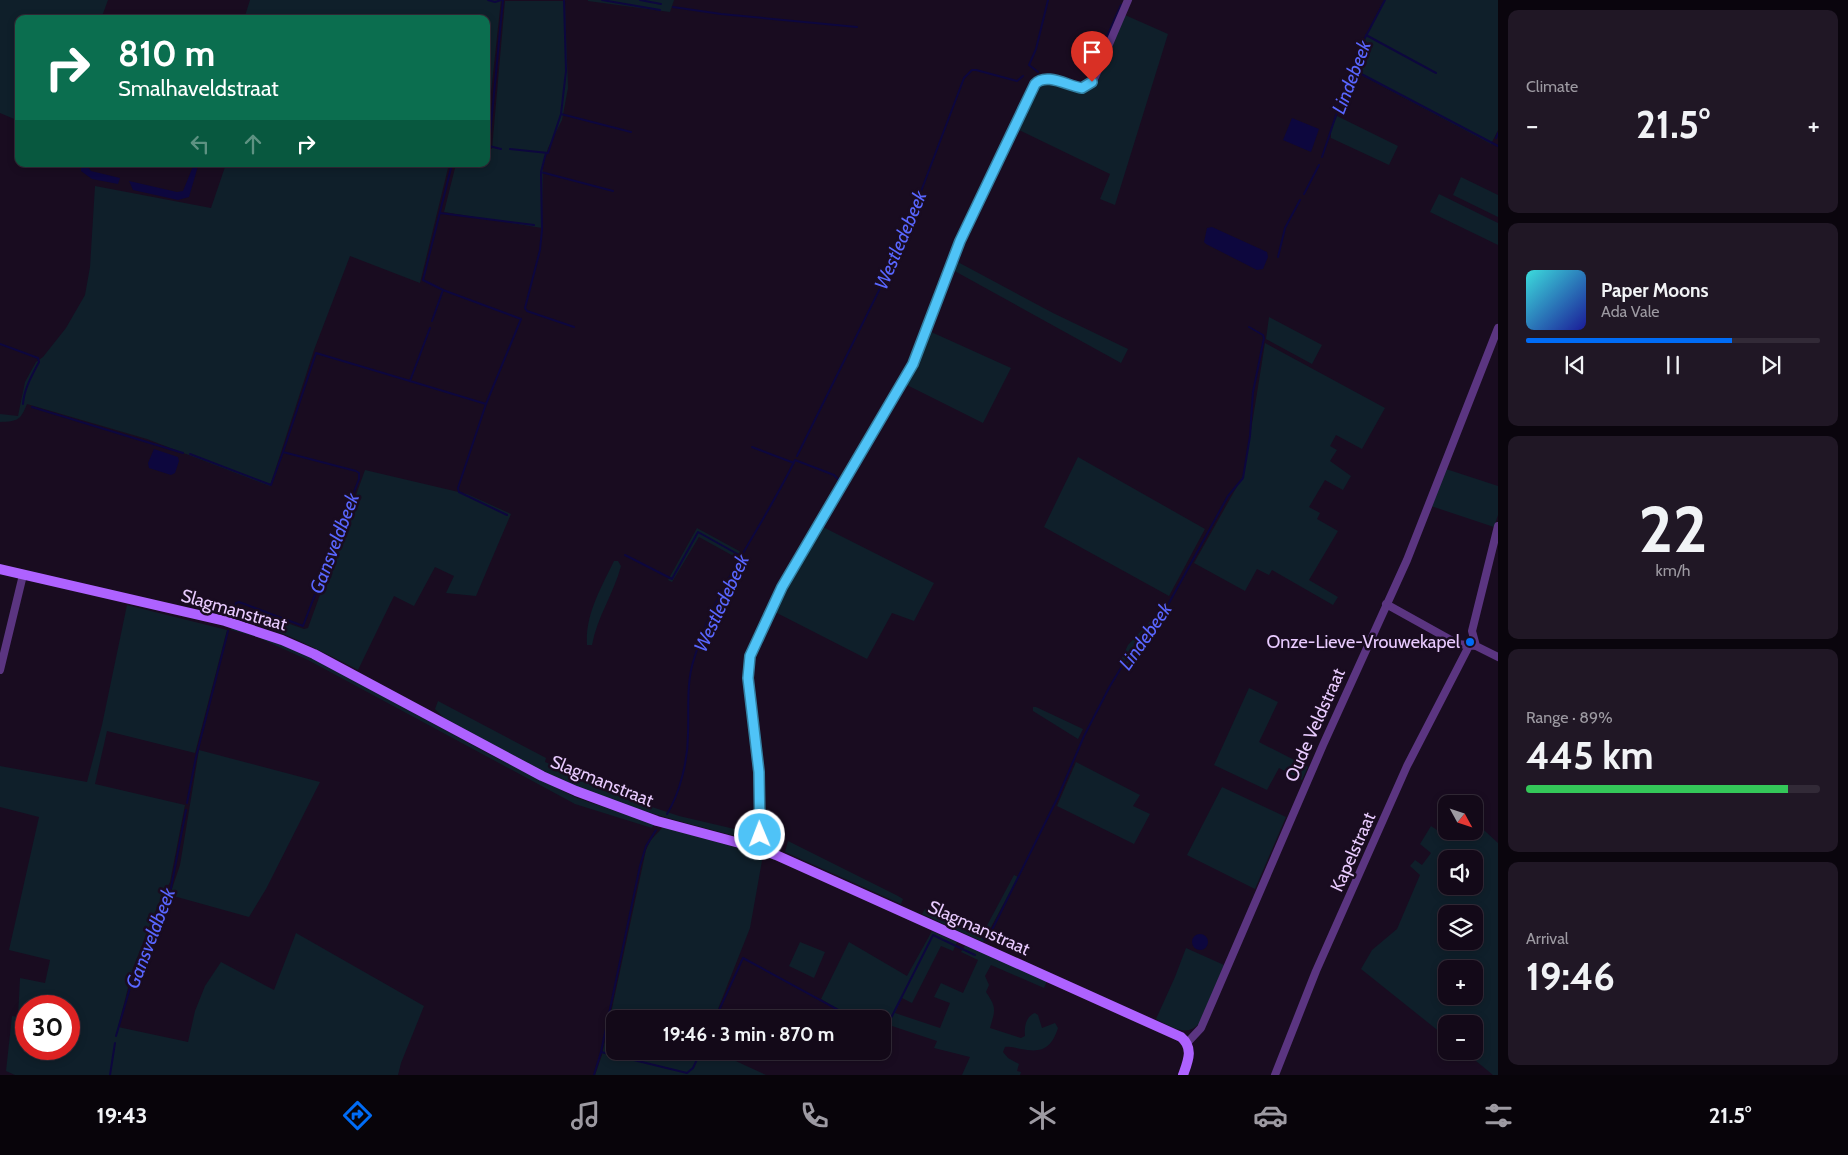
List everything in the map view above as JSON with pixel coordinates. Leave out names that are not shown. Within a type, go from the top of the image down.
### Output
[{"type":"main road","name":"Slagmanstraat","points":[[0,569],[225,621],[275,637],[314,654],[542,776],[576,791],[657,820],[758,848],[1181,1037],[1187,1043]]},
{"type":"main road","points":[[1183,1075],[1189,1055],[1187,1043]]},
{"type":"street","points":[[758,848],[760,835],[759,772],[748,678],[750,656],[782,587],[913,364],[960,241],[1035,84],[1038,80],[1047,78],[1078,88],[1088,86],[1095,77],[1128,0]]},
{"type":"street","name":"Oude Veldstraat","points":[[1187,1043],[1201,1028],[1407,560],[1498,328]]},
{"type":"street","points":[[1473,646],[1472,631],[1498,526]]},
{"type":"street","points":[[0,670],[23,575]]},
{"type":"street","points":[[1386,604],[1458,644],[1473,646],[1498,656]]},
{"type":"street","name":"Kapelstraat","points":[[1275,1075],[1316,971],[1407,766],[1473,646]]},
{"type":"shaded area","points":[[0,0],[108,0],[102,15],[15,15],[15,119],[0,113]]},
{"type":"shaded area","points":[[250,0],[501,0],[490,102],[490,15],[245,15]]},
{"type":"shaded area","points":[[588,0],[674,0],[670,12]]},
{"type":"shaded area","points":[[1384,0],[1498,0],[1498,130],[1491,144],[1352,70],[1365,37]]},
{"type":"shaded area","points":[[505,1],[565,1],[568,88],[562,120],[548,148],[543,166],[542,228],[444,212],[455,167],[490,167],[490,149],[492,149]]},
{"type":"shaded area","points":[[1125,15],[1168,34],[1115,205],[1100,199],[1110,174],[1017,129],[1037,84],[1051,83],[1078,90],[1092,87]]},
{"type":"shaded area","points":[[1337,116],[1398,146],[1389,165],[1331,138],[1331,130]]},
{"type":"shaded area","points":[[1292,118],[1319,129],[1311,152],[1283,140]]},
{"type":"shaded area","points":[[81,167],[88,167],[91,171],[120,178],[118,184],[92,179],[81,171]]},
{"type":"shaded area","points":[[193,167],[198,167],[189,197],[178,200],[133,190],[129,181],[177,192],[183,191]]},
{"type":"shaded area","points":[[225,167],[448,167],[420,283],[350,256],[314,350],[270,486],[147,439],[27,404],[18,419],[0,422],[0,414],[18,416],[25,382],[36,362],[43,357],[66,328],[85,295],[90,267],[95,186],[211,208]]},
{"type":"shaded area","points":[[1461,177],[1498,195],[1498,217],[1453,195]]},
{"type":"shaded area","points":[[1439,194],[1498,223],[1498,245],[1430,212]]},
{"type":"shaded area","points":[[1212,227],[1267,252],[1268,257],[1263,269],[1257,270],[1206,244],[1204,242],[1207,228]]},
{"type":"shaded area","points":[[959,231],[967,233],[956,261],[1053,313],[1128,349],[1121,363],[951,269],[955,258],[949,255]]},
{"type":"shaded area","points":[[1269,317],[1322,345],[1312,364],[1266,339]]},
{"type":"shaded area","points":[[929,331],[1011,368],[983,423],[905,384]]},
{"type":"shaded area","points":[[1265,343],[1385,408],[1362,449],[1336,435],[1330,446],[1337,450],[1330,461],[1351,476],[1343,490],[1325,480],[1309,507],[1320,513],[1317,519],[1338,531],[1309,580],[1338,597],[1333,605],[1272,570],[1269,575],[1257,569],[1245,591],[1194,563],[1244,474]]},
{"type":"shaded area","points":[[154,449],[178,457],[179,461],[175,473],[171,475],[149,468],[148,463]]},
{"type":"shaded area","points":[[1078,457],[1205,529],[1169,596],[1044,527]]},
{"type":"shaded area","points":[[1446,469],[1498,486],[1498,515],[1494,527],[1431,506]]},
{"type":"shaded area","points":[[365,470],[467,494],[511,514],[476,596],[446,593],[454,576],[435,567],[414,606],[394,596],[358,670],[278,632],[228,615],[229,611],[235,612],[239,606],[304,629],[308,628]]},
{"type":"shaded area","points":[[821,526],[934,583],[914,621],[892,613],[867,659],[775,612]]},
{"type":"shaded area","points":[[697,528],[741,552],[737,558],[699,537],[672,582],[668,580]]},
{"type":"shaded area","points":[[614,561],[618,561],[621,566],[618,576],[594,635],[592,645],[587,645],[591,612]]},
{"type":"shaded area","points":[[127,605],[227,630],[195,753],[107,731],[95,784],[185,805],[170,882],[158,905],[133,968],[118,1027],[188,1042],[195,1011],[205,986],[221,962],[274,990],[296,933],[424,1006],[398,1075],[15,1075],[6,1071],[12,1016],[15,1016],[15,1060],[80,1060],[80,995],[19,995],[20,978],[45,983],[50,960],[9,950],[39,817],[0,807],[0,766],[87,782],[102,725]]},
{"type":"shaded area","points":[[1158,613],[1152,626],[1154,629],[1151,634],[1126,666],[1119,664],[1128,645]]},
{"type":"shaded area","points":[[232,627],[307,655],[491,755],[577,798],[654,824],[652,828],[575,804],[308,660],[257,637],[231,630]]},
{"type":"shaded area","points":[[1249,688],[1278,702],[1259,742],[1308,767],[1302,780],[1279,768],[1267,790],[1214,765]]},
{"type":"shaded area","points":[[438,701],[546,758],[545,762],[592,781],[592,787],[679,816],[756,834],[754,841],[629,806],[570,784],[443,717],[435,709]]},
{"type":"shaded area","points":[[1033,707],[1083,729],[1078,739],[1033,711]]},
{"type":"shaded area","points":[[199,750],[320,782],[266,889],[249,917],[170,895],[180,865]]},
{"type":"shaded area","points":[[1076,762],[1140,795],[1133,806],[1150,814],[1134,844],[1057,806]]},
{"type":"shaded area","points":[[1222,787],[1286,817],[1255,889],[1187,855]]},
{"type":"shaded area","points":[[1431,826],[1438,831],[1438,840],[1483,840],[1483,829],[1498,843],[1498,1075],[1493,1075],[1475,1060],[1483,1060],[1483,1015],[1438,1015],[1438,1031],[1361,969],[1372,950],[1397,929],[1420,875],[1410,866],[1415,860],[1422,865],[1431,853],[1420,844]]},
{"type":"shaded area","points":[[663,827],[763,855],[750,928],[718,1010],[612,1010],[646,850],[651,840]]},
{"type":"shaded area","points":[[788,841],[898,896],[903,899],[901,904],[785,852]]},
{"type":"shaded area","points":[[1014,875],[1018,877],[983,942],[922,914],[925,909],[983,933]]},
{"type":"shaded area","points":[[932,931],[957,942],[953,951],[941,946],[912,1003],[902,998],[895,1013],[940,1028],[950,1003],[934,997],[941,983],[963,993],[978,960],[961,952],[965,945],[1047,981],[1044,988],[991,965],[985,976],[989,985],[986,992],[994,1009],[990,1028],[1021,1038],[1025,1036],[1025,1026],[1028,1019],[1035,1013],[1038,1015],[1042,1028],[1055,1023],[1058,1028],[1049,1045],[1040,1050],[1005,1047],[1003,1052],[1008,1058],[1019,1064],[1017,1071],[1021,1072],[1020,1075],[962,1075],[970,1057],[934,1048],[937,1041],[891,1026],[891,1010],[840,1010],[821,999],[849,942],[907,976]]},
{"type":"shaded area","points":[[1197,934],[1203,934],[1208,939],[1206,948],[1197,950],[1192,945],[1192,939]]},
{"type":"shaded area","points":[[800,942],[825,952],[814,978],[789,966]]},
{"type":"shaded area","points":[[1186,948],[1224,965],[1200,1022],[1190,1030],[1179,1030],[1156,1019]]},
{"type":"shaded area","points":[[606,1036],[606,1060],[734,1060],[766,1075],[595,1075]]},
{"type":"waterway","name":"Gansveldbeek","points":[[488,0],[495,2],[501,0]]},
{"type":"waterway","name":"Gansveldbeek","points":[[490,135],[503,0]]},
{"type":"waterway","points":[[561,114],[566,71],[564,0]]},
{"type":"waterway","name":"Gansveldbeek","points":[[602,0],[660,10]]},
{"type":"waterway","points":[[640,0],[661,4]]},
{"type":"waterway","name":"Westledebeek","points":[[1038,72],[1029,65],[1036,49],[1048,0]]},
{"type":"waterway","name":"Lindebeek","points":[[1322,157],[1357,53],[1385,0]]},
{"type":"waterway","points":[[1088,80],[1121,5]]},
{"type":"waterway","points":[[673,7],[721,14],[857,27]]},
{"type":"waterway","points":[[1366,35],[1436,73]]},
{"type":"waterway","points":[[1352,69],[1498,146]]},
{"type":"waterway","name":"Westledebeek","points":[[797,456],[898,252],[964,78],[972,70],[1017,81],[1023,76]]},
{"type":"waterway","points":[[1052,76],[1082,83]]},
{"type":"waterway","points":[[510,149],[548,153],[561,114],[631,132]]},
{"type":"waterway","points":[[1496,138],[1498,133]]},
{"type":"waterway","points":[[490,146],[501,149]]},
{"type":"waterway","points":[[546,153],[541,172],[613,191]]},
{"type":"waterway","name":"Lindebeek","points":[[1304,194],[1319,165]]},
{"type":"waterway","name":"Gansveldbeek","points":[[432,321],[443,290],[423,280],[451,167]]},
{"type":"waterway","points":[[541,172],[542,230],[540,250],[525,308],[527,311],[574,327]]},
{"type":"waterway","name":"Lindebeek","points":[[1278,257],[1285,228],[1300,200]]},
{"type":"waterway","points":[[440,213],[534,225]]},
{"type":"waterway","points":[[443,290],[521,319],[486,404],[458,488],[459,492],[507,515]]},
{"type":"waterway","name":"Lindebeek","points":[[983,938],[987,940],[1058,797],[1084,736],[1110,686],[1124,663],[1164,612],[1228,496],[1243,478],[1250,436],[1253,392],[1264,338],[1263,335],[1249,327]]},
{"type":"waterway","name":"Gansveldbeek","points":[[232,613],[236,603],[239,602],[303,626],[359,479],[359,473],[356,471],[283,452],[316,353],[410,381],[430,328]]},
{"type":"waterway","points":[[0,344],[38,358],[39,362],[31,377],[23,404]]},
{"type":"waterway","points":[[410,381],[486,404]]},
{"type":"waterway","points":[[32,407],[183,453]]},
{"type":"waterway","points":[[752,447],[794,463]]},
{"type":"waterway","points":[[190,454],[271,485],[283,452]]},
{"type":"waterway","name":"Westledebeek","points":[[667,814],[676,796],[685,765],[688,744],[691,668],[714,607],[795,460],[834,475],[839,480]]},
{"type":"waterway","points":[[625,555],[672,579],[698,532],[741,556]]},
{"type":"waterway","name":"Gansveldbeek","points":[[187,803],[196,757],[228,631]]},
{"type":"waterway","name":"Gansveldbeek","points":[[116,1036],[134,974],[164,900],[170,893],[186,810]]},
{"type":"waterway","name":"Westledebeek","points":[[594,1075],[601,1052],[640,866],[646,846],[656,830]]},
{"type":"waterway","name":"Lindebeek","points":[[891,1018],[933,935],[975,955]]},
{"type":"waterway","name":"Lindebeek","points":[[719,1010],[743,958],[838,1010]]},
{"type":"waterway","name":"Gansveldbeek","points":[[110,1075],[115,1043]]},
{"type":"waterway","name":"Lindebeek","points":[[601,1052],[606,1053]]},
{"type":"waterway","name":"Lindebeek","points":[[634,1060],[687,1073],[693,1068],[697,1060]]},
{"type":"place","name":"Onze-Lieve-Vrouwekapel","points":[[1470,642]]},
{"type":"route","points":[[760,835],[759,772],[748,678],[750,656],[782,587],[913,364],[960,241],[1015,128],[1032,88],[1038,80],[1047,78],[1078,88],[1085,88],[1092,82]]}]
